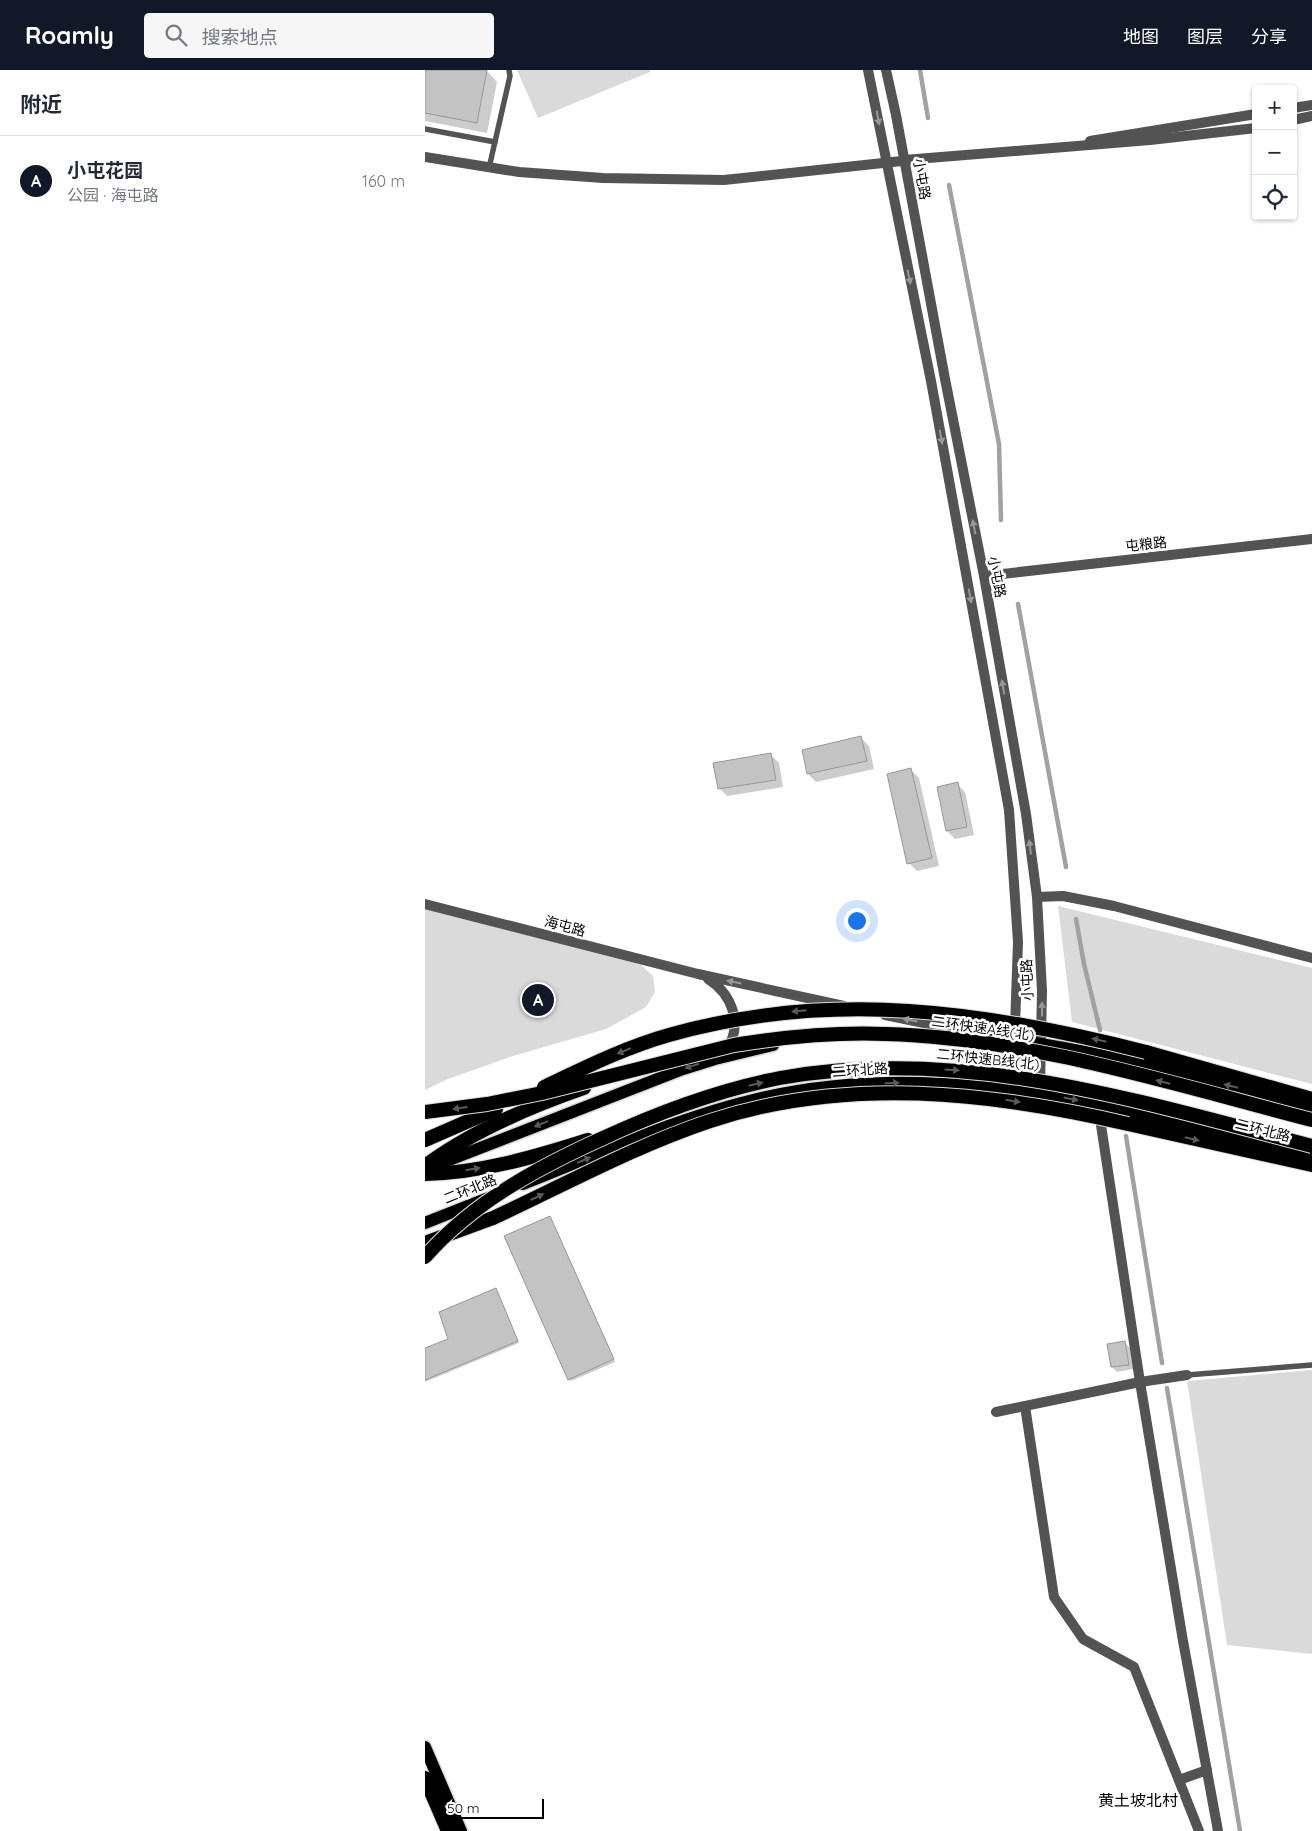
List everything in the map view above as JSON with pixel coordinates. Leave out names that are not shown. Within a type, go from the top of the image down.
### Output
[{"type":"highway","points":[[425,1140],[496,1110],[602,1060],[668,1035],[759,1016],[853,1008],[953,1014],[1063,1032],[1146,1052],[1312,1099]]},
{"type":"highway","name":"二环快速A线(北)","points":[[644,1068],[734,1045],[793,1037],[853,1033],[917,1035],[985,1043],[1058,1056],[1312,1120]]},
{"type":"highway","points":[[425,1168],[470,1138],[515,1115],[575,1091],[644,1068]]},
{"type":"highway","points":[[425,1112],[542,1093],[644,1068]]},
{"type":"highway","name":"二环快速B线(北)","points":[[659,1114],[729,1090],[781,1078],[870,1069],[937,1069],[1010,1076],[1091,1090],[1312,1146]]},
{"type":"highway","points":[[429,1243],[493,1218],[689,1128],[759,1108],[812,1098],[902,1093],[1007,1100],[1085,1114],[1312,1165]]},
{"type":"highway","points":[[425,1174],[472,1170],[520,1160],[589,1140],[659,1114]]},
{"type":"highway","points":[[425,1256],[463,1220],[513,1185],[581,1148],[659,1114]]},
{"type":"highway","points":[[425,1778],[448,1831]]},
{"type":"main road","points":[[425,1168],[653,1080],[715,1059],[779,1044],[844,1036],[909,1033],[951,1034],[1041,1043],[1109,1056],[1312,1107]]},
{"type":"main road","name":"二环北路","points":[[425,1223],[670,1126],[728,1106],[817,1088],[879,1083],[940,1083],[1040,1093],[1098,1104],[1312,1158]]},
{"type":"main road","points":[[425,1747],[461,1831]]},
{"type":"street","name":"小屯路","points":[[868,70],[885,162],[931,381],[1009,810],[1018,942],[1012,1039],[1013,1089]]},
{"type":"street","name":"小屯路","points":[[886,70],[984,576],[1026,814],[1037,897],[1042,991],[1040,1093]]},
{"type":"street","points":[[1297,107],[1312,105]]},
{"type":"street","points":[[425,157],[519,172],[603,178],[724,180],[904,160],[1058,146],[1252,115]]},
{"type":"street","points":[[1297,119],[1312,116]]},
{"type":"street","points":[[904,160],[1150,140],[1252,128]]},
{"type":"street","name":"屯粮路","points":[[984,576],[1312,539]]},
{"type":"street","points":[[1037,897],[1063,896],[1114,906],[1312,958]]},
{"type":"street","name":"海屯路","points":[[425,904],[698,974]]},
{"type":"street","points":[[698,974],[878,1014],[1012,1039]]},
{"type":"street","points":[[698,974],[721,988],[734,1014],[734,1028],[731,1041],[724,1052],[715,1059]]},
{"type":"street","points":[[1098,1104],[1140,1382],[1183,1641],[1218,1831]]},
{"type":"street","points":[[996,1412],[1187,1374]]},
{"type":"street","points":[[1025,1406],[1054,1597],[1083,1639],[1134,1667],[1199,1831]]},
{"type":"street","points":[[1179,1780],[1207,1770]]},
{"type":"lane","points":[[489,168],[510,76],[509,70]]},
{"type":"lane","points":[[425,129],[495,142]]},
{"type":"lane","points":[[1187,1374],[1312,1365]]},
{"type":"shaded area","points":[[517,70],[650,70],[650,72],[538,118]]},
{"type":"shaded area","points":[[1058,906],[1312,968],[1312,1084],[1072,1022]]},
{"type":"shaded area","points":[[425,908],[633,962],[641,965],[653,976],[655,992],[646,1007],[606,1029],[513,1056],[448,1079],[425,1090]]},
{"type":"shaded area","points":[[1312,1370],[1312,1654],[1227,1645],[1187,1381]]},
{"type":"building","points":[[425,70],[487,70],[477,123],[425,113]]},
{"type":"building","points":[[861,736],[867,761],[807,774],[802,750]]},
{"type":"building","points":[[771,753],[776,780],[718,789],[713,763]]},
{"type":"building","points":[[911,768],[932,858],[907,864],[887,774]]},
{"type":"building","points":[[958,782],[967,827],[946,831],[937,787]]},
{"type":"building","points":[[550,1216],[614,1359],[568,1380],[504,1236]]},
{"type":"building","points":[[496,1288],[518,1341],[425,1380],[425,1348],[448,1339],[439,1312]]},
{"type":"building","points":[[1125,1341],[1129,1365],[1111,1367],[1107,1344]]},
{"type":"waterway","points":[[920,70],[928,118]]},
{"type":"waterway","points":[[949,185],[999,444],[1001,520]]},
{"type":"waterway","points":[[1018,604],[1066,867]]},
{"type":"waterway","points":[[1076,919],[1084,964],[1100,1030]]},
{"type":"waterway","points":[[1126,1136],[1162,1363]]},
{"type":"waterway","points":[[1167,1388],[1240,1831]]},
{"type":"place","name":"小屯花园","points":[[538,1000]]},
{"type":"district","name":"黄土坡北村","points":[[1138,1800]]}]
